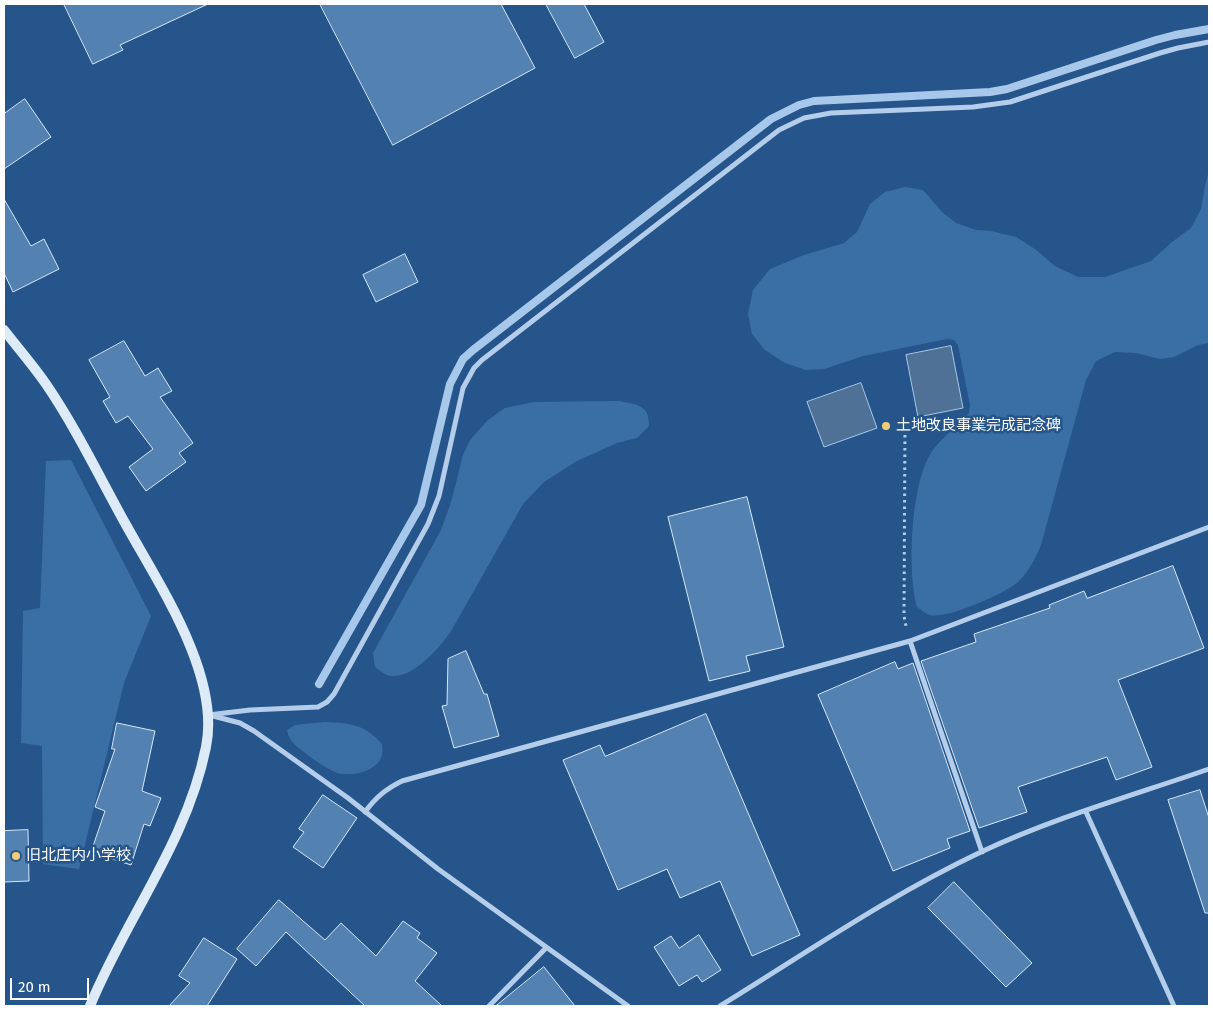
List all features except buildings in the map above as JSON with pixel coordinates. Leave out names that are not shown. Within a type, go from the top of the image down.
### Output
[{"type":"street","points":[[208,715],[250,710],[318,707],[328,702],[428,524],[439,496],[463,388],[474,368],[778,130],[804,118],[831,113],[1000,104],[1028,97],[1160,53],[1209,42]]},
{"type":"street","points":[[4,330],[46,384],[67,417],[174,612],[198,669],[206,699],[208,715],[207,745],[192,800],[180,831],[116,950],[90,1006]]},
{"type":"street","points":[[365,812],[375,799],[387,789],[402,782],[910,641],[1209,528]]},
{"type":"street","points":[[910,641],[982,852]]},
{"type":"street","points":[[208,715],[240,723],[254,731],[365,812],[438,869],[628,1006]]},
{"type":"street","points":[[720,1006],[895,897],[982,852],[1025,834],[1209,769]]},
{"type":"street","points":[[1086,812],[1174,1006]]},
{"type":"street","points":[[489,1006],[546,948]]},
{"type":"path","points":[[905,422],[904,616],[910,641]]},
{"type":"shaded area","points":[[1209,170],[1209,343],[1198,345],[1174,357],[1160,359],[1136,353],[1115,352],[1096,361],[1086,380],[1041,545],[1029,569],[1012,586],[962,610],[938,615],[925,613],[917,607],[914,592],[912,532],[914,511],[922,473],[928,458],[936,446],[969,413],[970,405],[958,345],[954,340],[947,339],[863,356],[824,369],[806,370],[785,363],[765,350],[752,334],[748,314],[753,290],[770,269],[804,255],[844,243],[857,232],[870,204],[885,192],[905,187],[923,190],[942,212],[956,223],[976,230],[991,231],[1016,237],[1035,249],[1055,266],[1078,277],[1105,277],[1151,261],[1191,228],[1201,209]]},
{"type":"shaded area","points":[[951,346],[963,408],[918,417],[906,355]]},
{"type":"shaded area","points":[[861,383],[877,428],[824,447],[807,402]]},
{"type":"shaded area","points":[[619,401],[644,409],[647,413],[649,426],[637,438],[617,443],[577,461],[544,482],[523,504],[450,633],[422,664],[413,670],[394,676],[385,674],[375,667],[373,653],[441,530],[452,499],[463,455],[470,440],[488,420],[505,408],[534,402]]},
{"type":"shaded area","points":[[71,460],[151,616],[124,683],[79,869],[43,864],[42,746],[21,743],[23,611],[40,608],[46,461]]},
{"type":"shaded area","points":[[325,722],[356,726],[376,737],[382,744],[382,754],[379,761],[375,766],[362,772],[341,774],[318,763],[298,748],[288,735],[287,730],[295,725]]},
{"type":"waterway","points":[[319,684],[421,505],[450,384],[463,359],[771,119],[799,105],[814,101],[990,92],[1007,89],[1156,40],[1209,29]]},
{"type":"place","name":"土地改良事業完成記念碑","points":[[886,426]]},
{"type":"place","name":"旧北庄内小学校","points":[[16,856]]}]
